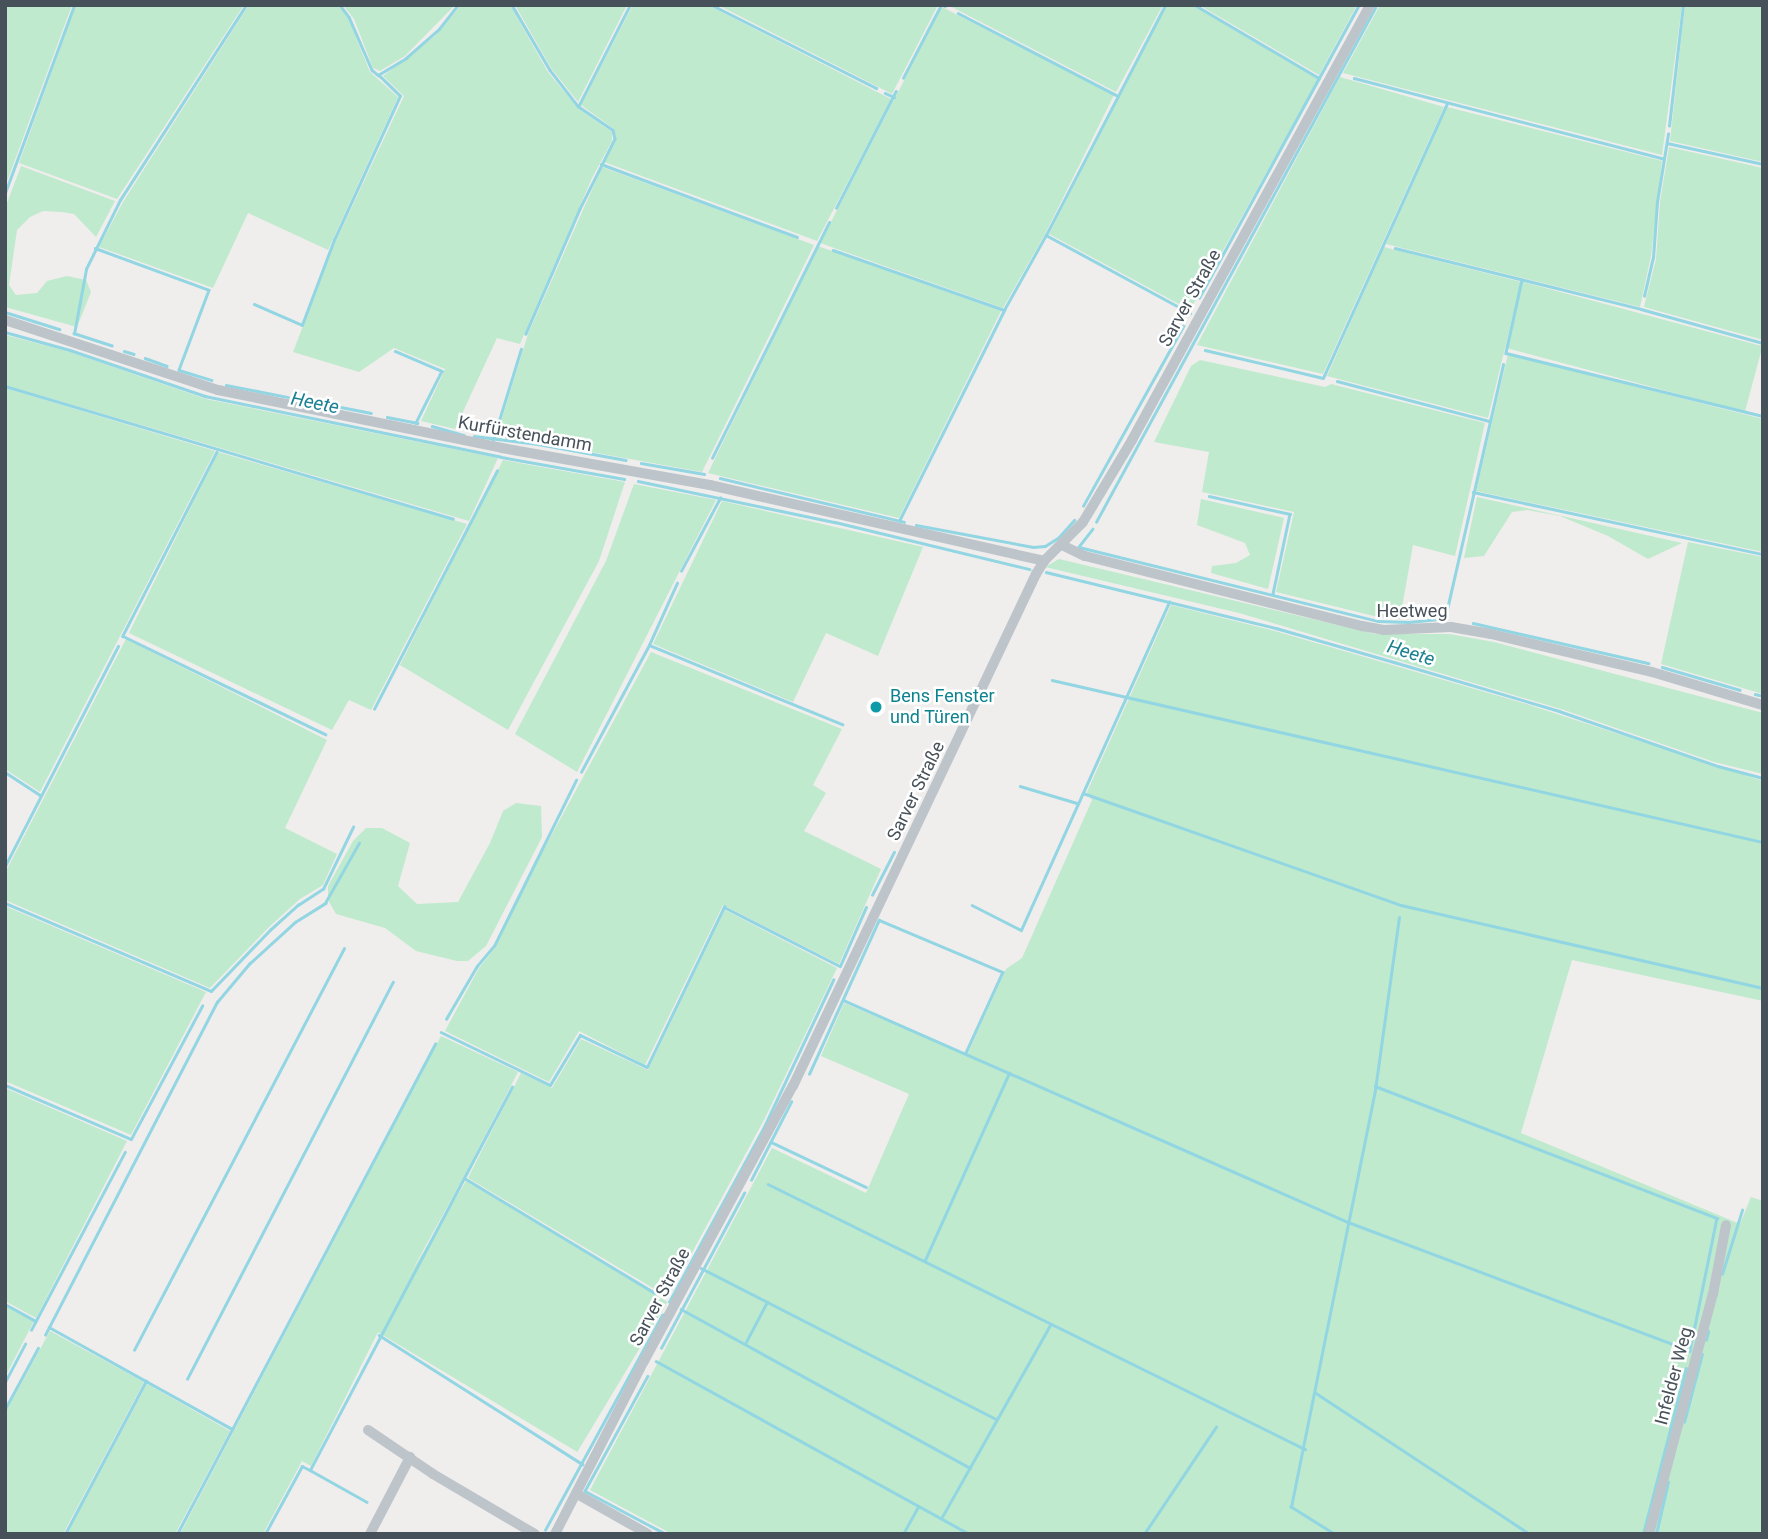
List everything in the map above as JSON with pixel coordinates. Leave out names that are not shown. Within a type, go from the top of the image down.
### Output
[{"type":"street","name":"Sarver Straße","points":[[555,1534],[643,1361],[793,1086],[1044,561],[1083,522],[1132,440],[1370,5]]},
{"type":"street","name":"Kurfürstendamm","points":[[5,320],[218,390],[502,448],[710,485],[1044,561]]},
{"type":"street","name":"Heetweg","points":[[1062,545],[1085,556],[1362,626],[1384,630],[1451,627],[1491,634],[1652,672],[1763,705]]},
{"type":"street","name":"Infelder Weg","points":[[1649,1534],[1713,1294],[1726,1225]]},
{"type":"street","points":[[368,1430],[433,1475],[536,1534]]},
{"type":"street","points":[[370,1534],[410,1457]]},
{"type":"street","points":[[577,1494],[648,1534]]},
{"type":"green space","points":[[5,5],[72,5],[5,187]]},
{"type":"green space","points":[[76,5],[244,5],[117,199],[19,163]]},
{"type":"green space","points":[[249,5],[338,5],[348,18],[370,72],[398,97],[328,250],[248,213],[213,288],[99,247],[123,202]]},
{"type":"green space","points":[[343,5],[455,5],[405,56],[380,71],[373,68],[354,19]]},
{"type":"green space","points":[[461,5],[510,5],[548,72],[578,108],[612,132],[612,141],[592,178],[520,344],[497,338],[455,429],[421,421],[445,369],[394,348],[359,372],[293,352],[335,243],[404,96],[383,76],[435,36]]},
{"type":"green space","points":[[515,5],[627,5],[578,102],[551,68]]},
{"type":"green space","points":[[633,5],[708,5],[891,99],[817,241],[604,162],[616,138],[614,129],[581,105]]},
{"type":"green space","points":[[718,5],[938,5],[892,94]]},
{"type":"green space","points":[[948,5],[1163,5],[1116,92]]},
{"type":"green space","points":[[1167,5],[1192,5],[1318,79],[1190,310],[1049,234]]},
{"type":"green space","points":[[1199,5],[1357,5],[1319,75]]},
{"type":"green space","points":[[1380,5],[1682,5],[1662,155],[1343,73]]},
{"type":"green space","points":[[1685,5],[1763,5],[1763,162],[1670,141]]},
{"type":"green space","points":[[942,7],[1114,95],[1045,234],[1003,308],[820,243]]},
{"type":"green space","points":[[1340,77],[1444,107],[1323,374],[1197,345]]},
{"type":"green space","points":[[1447,107],[1662,161],[1651,256],[1640,307],[1386,244]]},
{"type":"green space","points":[[1669,147],[1763,168],[1763,340],[1644,307],[1656,259],[1660,202]]},
{"type":"green space","points":[[21,166],[115,201],[96,237],[74,214],[62,212],[43,211],[30,217],[17,230],[9,285],[16,295],[37,293],[47,281],[67,276],[86,280],[91,292],[77,327],[5,307],[5,208]]},
{"type":"green space","points":[[602,167],[814,245],[702,472],[536,442],[496,438],[528,334]]},
{"type":"green space","points":[[818,246],[1001,311],[899,518],[708,473]]},
{"type":"green space","points":[[1384,247],[1521,282],[1488,418],[1327,376]]},
{"type":"green space","points":[[1523,282],[1763,346],[1745,412],[1505,348]]},
{"type":"green space","points":[[5,335],[67,351],[206,399],[498,458],[469,521],[5,385]]},
{"type":"green space","points":[[1508,354],[1763,419],[1763,552],[1476,491]]},
{"type":"green space","points":[[1200,360],[1325,387],[1331,384],[1485,423],[1455,556],[1413,545],[1400,619],[1378,617],[1276,592],[1294,512],[1202,492],[1209,452],[1154,442],[1191,366]]},
{"type":"green space","points":[[5,388],[215,451],[40,792],[5,769]]},
{"type":"green space","points":[[218,452],[467,524],[371,710],[349,700],[332,730],[129,633]]},
{"type":"green space","points":[[503,460],[625,482],[599,561],[508,730],[400,665]]},
{"type":"green space","points":[[634,484],[716,500],[577,772],[515,734],[606,561]]},
{"type":"green space","points":[[1477,497],[1682,543],[1648,559],[1608,536],[1560,516],[1527,510],[1512,512],[1484,556],[1464,558]]},
{"type":"green space","points":[[1201,499],[1284,518],[1268,589],[1211,573],[1212,566],[1236,563],[1250,555],[1245,543],[1197,525]]},
{"type":"green space","points":[[722,501],[923,547],[878,656],[826,633],[793,702],[653,644]]},
{"type":"green space","points":[[1688,542],[1763,557],[1763,694],[1661,664]]},
{"type":"green space","points":[[1059,559],[1375,634],[1449,634],[1494,642],[1763,713],[1763,774],[1714,762],[1564,710],[1239,613],[1045,567]]},
{"type":"green space","points":[[1171,605],[1275,631],[1523,703],[1763,781],[1763,1001],[1572,960],[1521,1133],[1740,1224],[1751,1197],[1763,1201],[1763,1534],[672,1534],[590,1490],[772,1148],[866,1193],[909,1094],[821,1056],[844,1003],[967,1055],[1006,969],[1022,958],[1092,800],[1087,792]]},
{"type":"green space","points":[[126,639],[327,740],[285,828],[337,854],[323,885],[300,899],[269,927],[210,988],[5,900],[5,873]]},
{"type":"green space","points":[[651,652],[842,729],[813,785],[826,793],[804,831],[881,869],[839,964],[723,905],[645,1065],[579,1031],[549,1082],[445,1031],[479,968],[495,948],[518,897]]},
{"type":"green space","points":[[516,803],[541,806],[542,837],[486,946],[468,961],[416,951],[385,928],[336,914],[328,900],[328,886],[353,841],[366,828],[382,828],[410,843],[398,886],[417,904],[458,902],[490,843],[503,811]]},
{"type":"green space","points":[[5,906],[206,992],[131,1135],[5,1081]]},
{"type":"green space","points":[[725,910],[837,968],[765,1118],[668,1297],[468,1178],[521,1073],[552,1088],[581,1039],[648,1070]]},
{"type":"green space","points":[[441,1036],[518,1072],[462,1180],[376,1336],[311,1466],[302,1461],[263,1534],[180,1534]]},
{"type":"green space","points":[[5,1088],[127,1141],[36,1318],[5,1301]]},
{"type":"green space","points":[[466,1181],[667,1302],[577,1452],[376,1331]]},
{"type":"green space","points":[[5,1306],[34,1321],[5,1377]]},
{"type":"green space","points":[[50,1331],[144,1382],[63,1534],[5,1534],[5,1413]]},
{"type":"green space","points":[[147,1384],[230,1431],[175,1534],[67,1534]]},
{"type":"waterway","points":[[5,193],[74,5]]},
{"type":"waterway","points":[[112,346],[74,334],[86,269],[120,200],[246,5]]},
{"type":"waterway","points":[[340,5],[349,17],[372,70],[378,75],[406,58],[439,29],[458,5]]},
{"type":"waterway","points":[[512,5],[550,70],[578,106],[613,130],[615,139],[580,209],[526,334]]},
{"type":"waterway","points":[[579,105],[630,5]]},
{"type":"waterway","points":[[712,5],[876,88]]},
{"type":"waterway","points":[[903,78],[941,5]]},
{"type":"waterway","points":[[899,521],[1004,310],[1046,235],[1165,5]]},
{"type":"waterway","points":[[1195,5],[1319,78]]},
{"type":"waterway","points":[[1199,298],[1359,5]]},
{"type":"waterway","points":[[1669,126],[1683,5]]},
{"type":"waterway","points":[[1096,522],[1375,8]]},
{"type":"waterway","points":[[958,13],[1116,95]]},
{"type":"waterway","points":[[254,304],[302,325],[334,240],[400,96],[378,75]]},
{"type":"waterway","points":[[1354,78],[1664,159]]},
{"type":"waterway","points":[[836,208],[896,91]]},
{"type":"waterway","points":[[885,93],[894,97]]},
{"type":"waterway","points":[[1205,350],[1323,378],[1447,104]]},
{"type":"waterway","points":[[1644,296],[1653,258],[1657,202],[1668,134]]},
{"type":"waterway","points":[[1667,143],[1763,164]]},
{"type":"waterway","points":[[601,164],[797,237]]},
{"type":"waterway","points":[[712,458],[829,222]]},
{"type":"waterway","points":[[1046,235],[1190,313]]},
{"type":"waterway","points":[[95,248],[209,290],[179,370],[212,380]]},
{"type":"waterway","points":[[1395,248],[1641,309],[1763,343]]},
{"type":"waterway","points":[[833,250],[1004,310]]},
{"type":"waterway","points":[[1522,280],[1506,353],[1763,416]]},
{"type":"waterway","points":[[5,312],[59,329]]},
{"type":"waterway","points":[[1083,506],[1183,326]]},
{"type":"waterway","name":"Heete","points":[[5,332],[70,350],[205,396],[501,457],[624,479]]},
{"type":"waterway","points":[[493,440],[521,349]]},
{"type":"waterway","points":[[124,351],[134,354]]},
{"type":"waterway","points":[[395,351],[442,371],[416,423]]},
{"type":"waterway","points":[[145,358],[167,366]]},
{"type":"waterway","points":[[1093,529],[1079,547],[1378,621],[1409,622],[1445,618],[1503,365]]},
{"type":"waterway","points":[[1337,381],[1489,421]]},
{"type":"waterway","points":[[226,385],[288,397]]},
{"type":"waterway","points":[[5,386],[453,519]]},
{"type":"waterway","points":[[305,400],[371,413]]},
{"type":"waterway","points":[[387,417],[417,423]]},
{"type":"waterway","points":[[432,426],[464,435]]},
{"type":"waterway","points":[[474,436],[626,460]]},
{"type":"waterway","points":[[217,452],[123,636],[325,734]]},
{"type":"waterway","points":[[641,463],[704,474]]},
{"type":"waterway","points":[[374,709],[497,471]]},
{"type":"waterway","points":[[720,478],[904,522]]},
{"type":"waterway","name":"Heete","points":[[638,481],[835,522],[1029,569]]},
{"type":"waterway","points":[[1473,492],[1763,554]]},
{"type":"waterway","points":[[1209,496],[1290,514],[1273,594]]},
{"type":"waterway","points":[[681,571],[720,498]]},
{"type":"waterway","points":[[916,525],[1033,547],[1045,546],[1058,538],[1074,520]]},
{"type":"waterway","name":"Heete","points":[[1046,572],[1276,628],[1559,711],[1718,766],[1763,778]]},
{"type":"waterway","points":[[581,772],[649,645],[677,583]]},
{"type":"waterway","points":[[972,905],[1021,930],[1169,602]]},
{"type":"waterway","points":[[1473,623],[1648,663]]},
{"type":"waterway","points":[[649,645],[842,724]]},
{"type":"waterway","points":[[5,866],[118,646]]},
{"type":"waterway","points":[[1662,667],[1740,690]]},
{"type":"waterway","points":[[1052,680],[1763,842]]},
{"type":"waterway","points":[[1755,694],[1763,696]]},
{"type":"waterway","points":[[5,772],[40,795]]},
{"type":"waterway","points":[[446,1019],[477,966],[494,946],[576,780]]},
{"type":"waterway","points":[[1020,786],[1077,803]]},
{"type":"waterway","points":[[1083,793],[1401,905],[1763,988]]},
{"type":"waterway","points":[[5,903],[211,991],[270,930],[298,905],[323,889],[353,827]]},
{"type":"waterway","points":[[45,1335],[217,1002],[249,964],[295,922],[325,903],[359,843]]},
{"type":"waterway","points":[[872,895],[894,852]]},
{"type":"waterway","points":[[441,1032],[550,1085],[580,1035],[647,1067],[724,907],[840,966],[866,907]]},
{"type":"waterway","points":[[1334,1534],[1291,1507],[1375,1090],[1399,918]]},
{"type":"waterway","points":[[809,1074],[879,920],[1003,972],[966,1053]]},
{"type":"waterway","points":[[134,1350],[344,949]]},
{"type":"waterway","points":[[669,1302],[763,1129],[833,980]]},
{"type":"waterway","points":[[187,1379],[393,982]]},
{"type":"waterway","points":[[843,1000],[1348,1222],[1675,1345]]},
{"type":"waterway","points":[[5,1085],[131,1139],[202,1006]]},
{"type":"waterway","points":[[177,1534],[435,1044]]},
{"type":"waterway","points":[[925,1260],[1009,1073]]},
{"type":"waterway","points":[[1375,1086],[1717,1218],[1690,1351],[1684,1348]]},
{"type":"waterway","points":[[265,1534],[302,1466],[310,1470],[512,1087]]},
{"type":"waterway","points":[[751,1180],[791,1102]]},
{"type":"waterway","points":[[771,1142],[866,1187]]},
{"type":"waterway","points":[[31,1330],[125,1152]]},
{"type":"waterway","points":[[466,1179],[655,1293]]},
{"type":"waterway","points":[[768,1184],[1305,1449]]},
{"type":"waterway","points":[[661,1348],[744,1193]]},
{"type":"waterway","points":[[1722,1274],[1742,1210]]},
{"type":"waterway","points":[[701,1268],[996,1419]]},
{"type":"waterway","points":[[746,1342],[767,1302]]},
{"type":"waterway","points":[[5,1304],[36,1321]]},
{"type":"waterway","points":[[681,1309],[970,1468]]},
{"type":"waterway","points":[[545,1530],[662,1315]]},
{"type":"waterway","points":[[942,1517],[1050,1325]]},
{"type":"waterway","points":[[49,1327],[232,1429]]},
{"type":"waterway","points":[[1706,1340],[1708,1331]]},
{"type":"waterway","points":[[379,1335],[582,1464]]},
{"type":"waterway","points":[[5,1382],[25,1344]]},
{"type":"waterway","points":[[5,1409],[38,1348]]},
{"type":"waterway","points":[[1684,1422],[1702,1354]]},
{"type":"waterway","points":[[656,1361],[969,1534]]},
{"type":"waterway","points":[[1643,1534],[1686,1368]]},
{"type":"waterway","points":[[648,1376],[585,1491],[666,1534]]},
{"type":"waterway","points":[[65,1534],[146,1381]]},
{"type":"waterway","points":[[1316,1393],[1530,1534]]},
{"type":"waterway","points":[[1144,1534],[1216,1427]]},
{"type":"waterway","points":[[310,1470],[367,1502]]},
{"type":"waterway","points":[[1656,1534],[1668,1482]]},
{"type":"waterway","points":[[903,1534],[918,1507]]},
{"type":"place","name":"Bens Fenster und Türen","points":[[876,707]]}]
